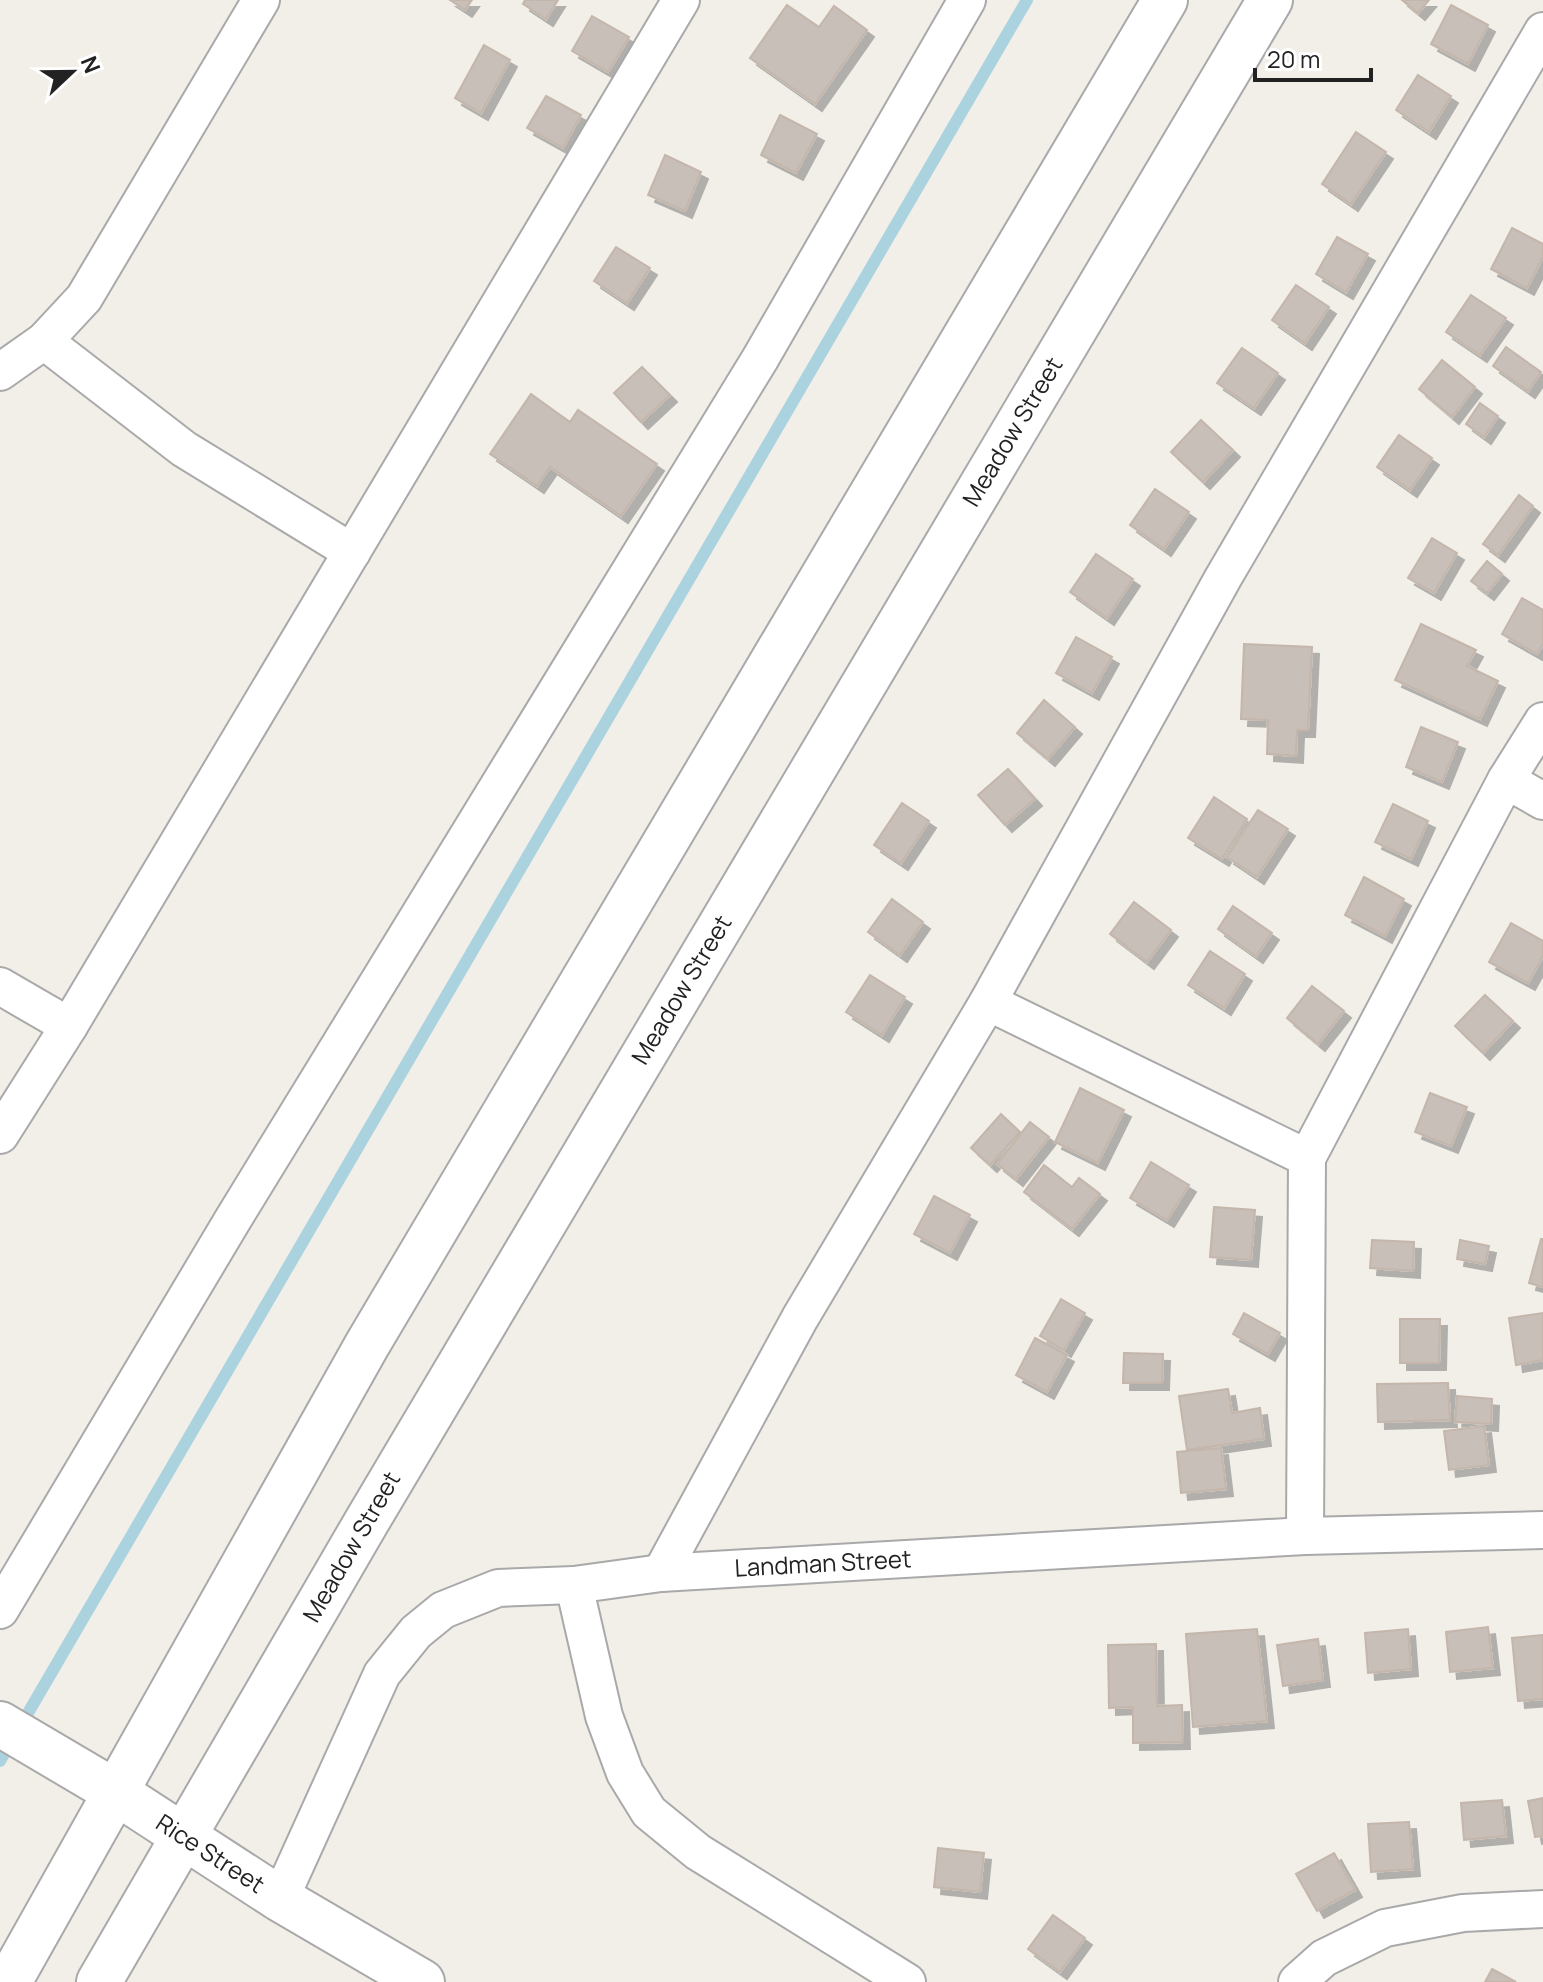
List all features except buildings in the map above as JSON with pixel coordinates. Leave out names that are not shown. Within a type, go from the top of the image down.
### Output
[{"type":"street","points":[[0,372],[44,341],[84,298],[261,0]]},
{"type":"street","points":[[0,1135],[69,1026],[681,0]]},
{"type":"street","points":[[0,1610],[240,1207],[760,359],[967,0]]},
{"type":"street","points":[[9,1982],[367,1345],[1165,0]]},
{"type":"street","name":"Meadow Street","points":[[99,1982],[400,1466],[1270,0]]},
{"type":"street","points":[[661,1573],[800,1318],[988,1002],[1223,578],[1543,31]]},
{"type":"street","points":[[44,341],[184,449],[352,552]]},
{"type":"street","points":[[1305,1536],[1307,1158],[1506,780],[1543,721]]},
{"type":"street","points":[[1506,780],[1543,801]]},
{"type":"street","points":[[0,986],[69,1026]]},
{"type":"street","points":[[988,1002],[1307,1158]]},
{"type":"street","name":"Landman Street","points":[[280,1899],[382,1674],[416,1632],[443,1610],[498,1588],[574,1585],[661,1573],[1305,1536],[1543,1530]]},
{"type":"street","points":[[574,1585],[604,1716],[625,1773],[649,1812],[698,1852],[907,1982]]},
{"type":"street","name":"Rice Street","points":[[0,1724],[117,1793],[280,1899],[422,1982]]},
{"type":"street","points":[[1297,1982],[1324,1958],[1385,1928],[1463,1913],[1543,1909]]},
{"type":"waterway","points":[[0,1761],[1027,0]]}]
